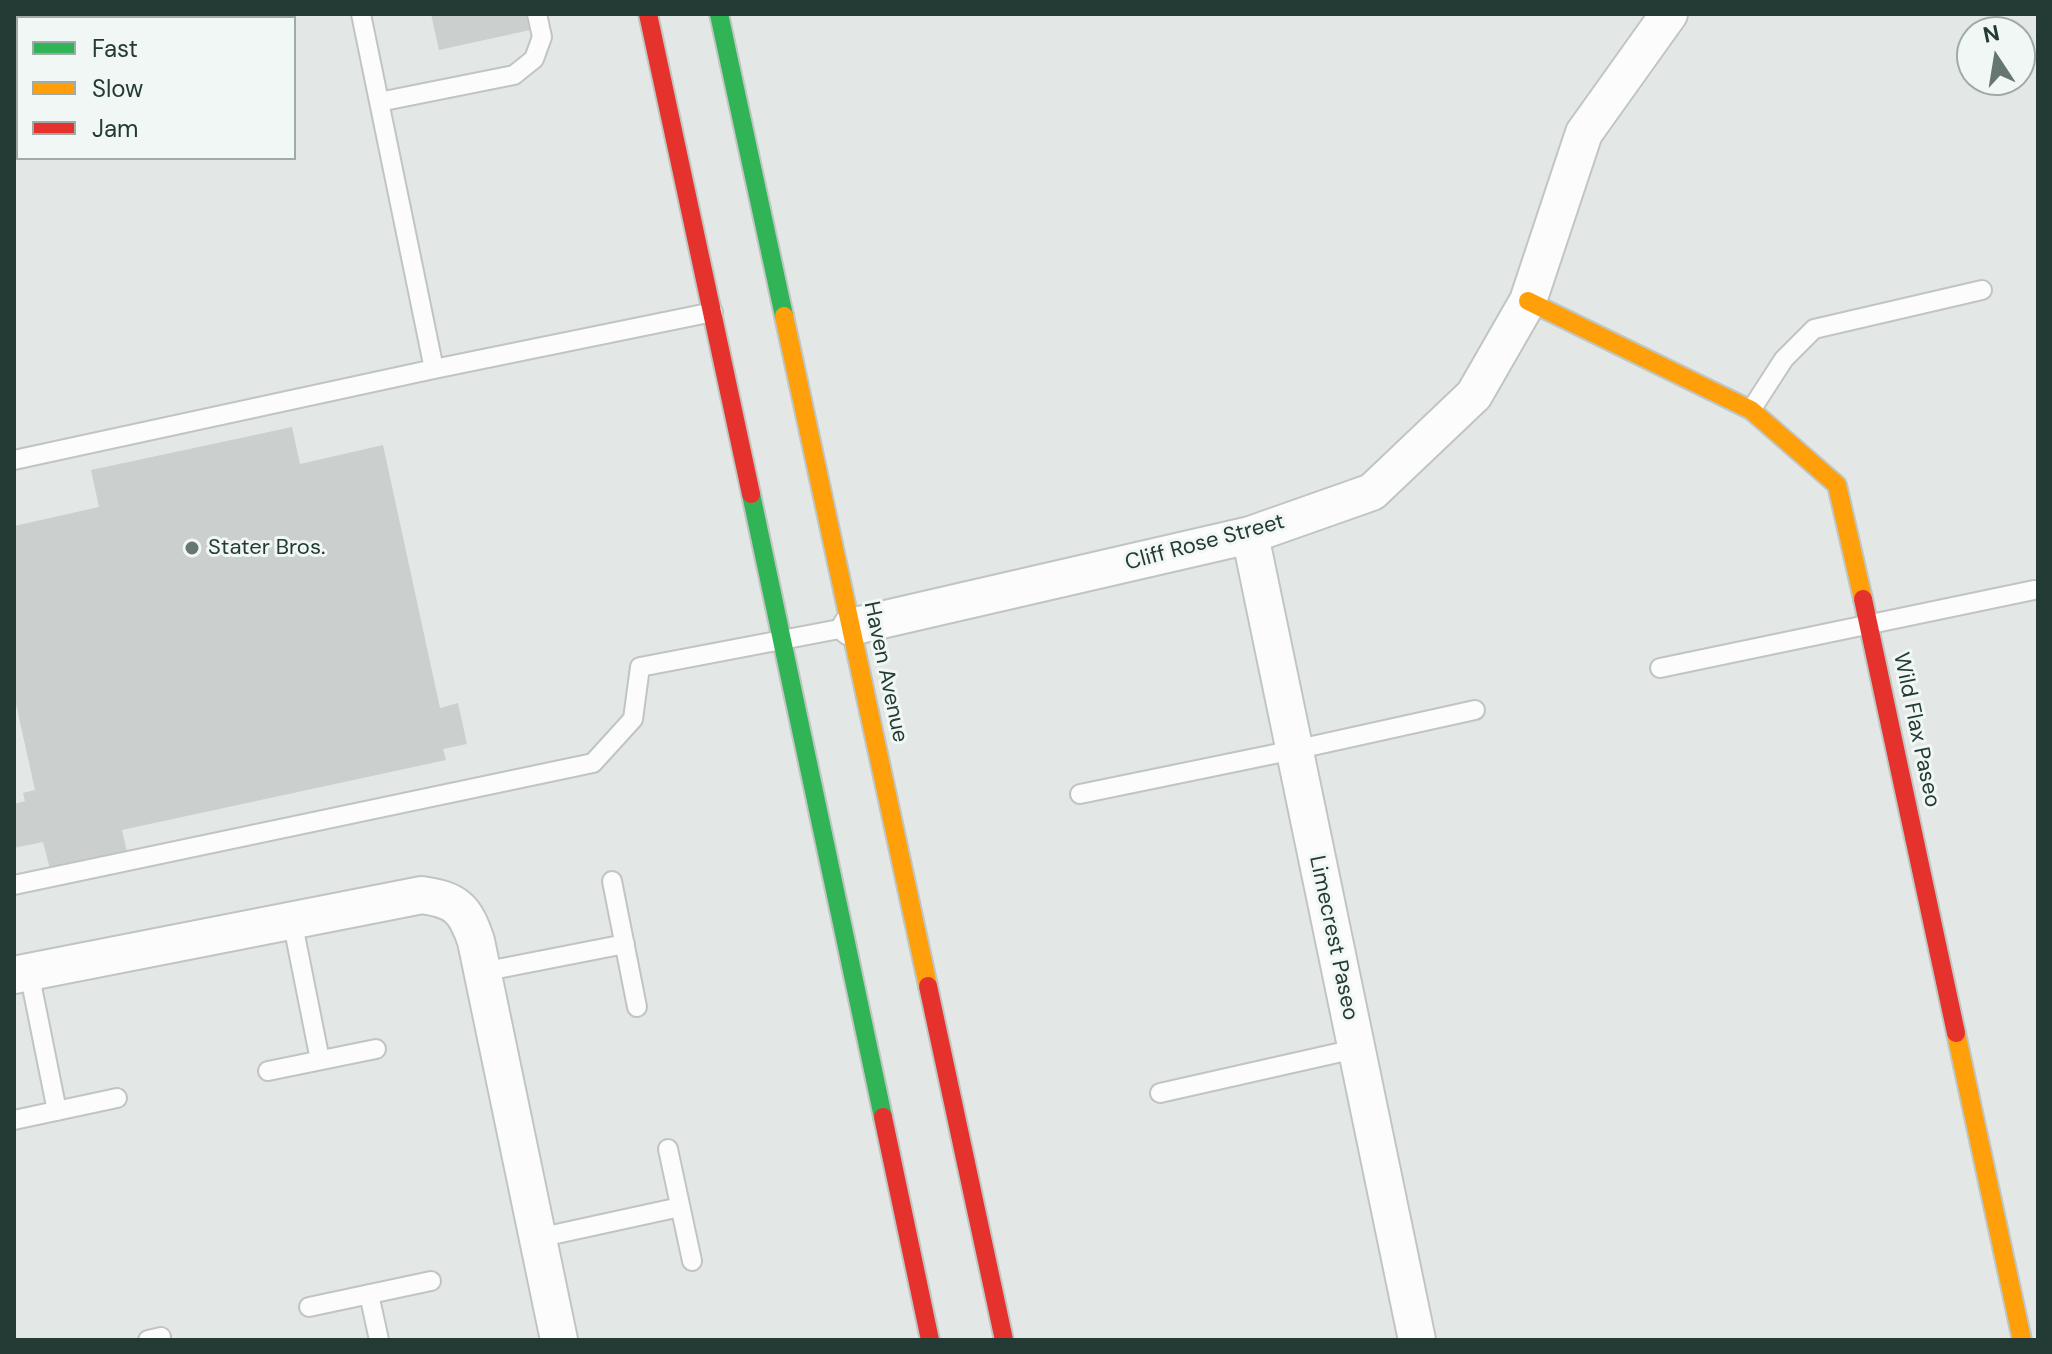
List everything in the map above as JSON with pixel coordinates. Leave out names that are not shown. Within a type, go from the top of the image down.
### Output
[{"type":"street","points":[[648,14],[930,1340]]},
{"type":"street","name":"Haven Avenue","points":[[719,14],[1004,1340]]},
{"type":"street","name":"Cliff Rose Street","points":[[851,627],[1250,535],[1372,492],[1474,395],[1528,301],[1584,133],[1669,14]]},
{"type":"street","name":"Wild Flax Paseo","points":[[1528,301],[1751,410],[1837,485],[2022,1340]]},
{"type":"street","name":"Limecrest Paseo","points":[[1250,535],[1417,1340]]},
{"type":"street","points":[[21,974],[422,895],[450,900],[462,911],[471,926],[559,1340]]},
{"type":"lane","points":[[361,14],[434,369]]},
{"type":"lane","points":[[379,102],[514,75],[534,59],[542,37],[537,14]]},
{"type":"lane","points":[[1751,410],[1784,359],[1814,329],[1982,290]]},
{"type":"lane","points":[[14,460],[713,312]]},
{"type":"lane","points":[[1660,668],[2034,590]]},
{"type":"lane","points":[[14,885],[593,763],[633,719],[640,667],[851,627]]},
{"type":"lane","points":[[1080,794],[1475,710]]},
{"type":"lane","points":[[612,881],[637,1007]]},
{"type":"lane","points":[[292,920],[320,1060]]},
{"type":"lane","points":[[482,972],[625,944]]},
{"type":"lane","points":[[21,974],[57,1111]]},
{"type":"lane","points":[[268,1071],[376,1049]]},
{"type":"lane","points":[[1160,1093],[1355,1049]]},
{"type":"lane","points":[[14,1120],[117,1098]]},
{"type":"lane","points":[[668,1149],[692,1261]]},
{"type":"lane","points":[[538,1238],[680,1207]]},
{"type":"lane","points":[[309,1307],[431,1281]]},
{"type":"lane","points":[[369,1294],[379,1340]]},
{"type":"building","points":[[431,14],[526,14],[530,30],[439,50]]},
{"type":"building","points":[[292,427],[300,464],[383,445],[440,708],[458,703],[467,744],[443,749],[446,760],[122,830],[127,852],[50,869],[43,842],[14,848],[14,804],[25,801],[23,793],[35,790],[14,695],[14,526],[99,507],[91,470]]},
{"type":"traffic: fast","points":[[719,14],[784,316]]},
{"type":"traffic: fast","points":[[751,494],[883,1117]]},
{"type":"traffic: slow","points":[[1528,301],[1751,410],[1837,485],[1863,599]]},
{"type":"traffic: slow","points":[[784,316],[928,986]]},
{"type":"traffic: slow","points":[[1956,1033],[2022,1340]]},
{"type":"traffic: jam","points":[[648,14],[751,494]]},
{"type":"traffic: jam","points":[[1863,599],[1956,1033]]},
{"type":"traffic: jam","points":[[928,986],[1004,1340]]},
{"type":"traffic: jam","points":[[883,1117],[930,1340]]},
{"type":"place","name":"Stater Bros.","points":[[192,548]]}]
